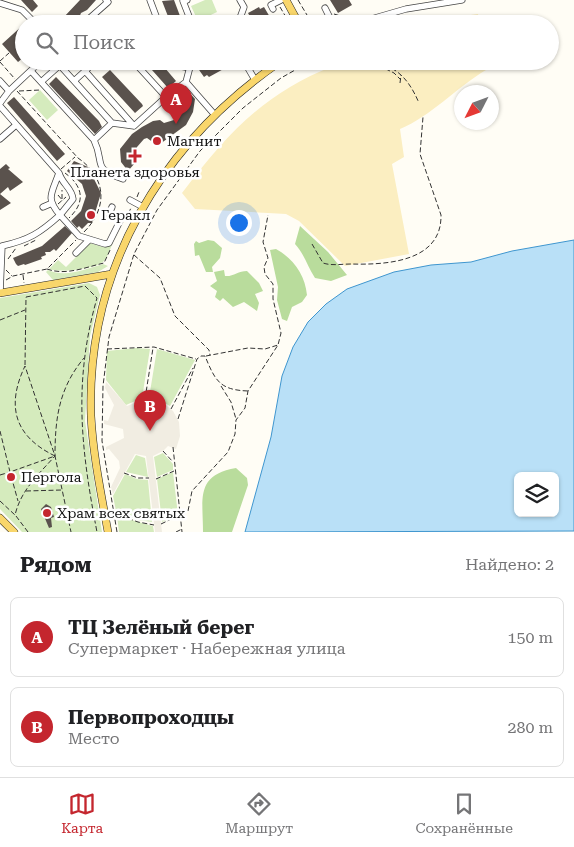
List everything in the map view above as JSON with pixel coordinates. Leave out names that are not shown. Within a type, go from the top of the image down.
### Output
[{"type":"main road","points":[[286,0],[294,15]]},
{"type":"main road","points":[[108,532],[95,457],[92,396],[97,330],[112,274],[124,242],[142,207],[181,152],[214,114],[269,70]]},
{"type":"main road","points":[[0,293],[112,274]]},
{"type":"main road","points":[[0,518],[14,532]]},
{"type":"street","points":[[7,5],[13,0]]},
{"type":"street","points":[[150,0],[156,15]]},
{"type":"street","points":[[187,0],[183,2],[188,15]]},
{"type":"street","points":[[240,0],[244,7],[241,15]]},
{"type":"street","points":[[381,15],[462,0]]},
{"type":"street","points":[[93,15],[109,1]]},
{"type":"street","points":[[273,9],[271,5],[279,1]]},
{"type":"street","points":[[0,3],[16,8],[26,15]]},
{"type":"street","points":[[326,10],[328,15]]},
{"type":"street","points":[[41,82],[52,70]]},
{"type":"street","points":[[64,70],[112,123],[134,126],[186,82],[189,70]]},
{"type":"street","points":[[141,70],[166,97]]},
{"type":"street","points":[[249,70],[255,80]]},
{"type":"street","points":[[0,293],[1,245],[26,241],[64,218],[73,199],[72,192],[62,181],[59,173],[0,105],[9,91],[31,71],[94,140],[99,164],[104,171],[123,179]]},
{"type":"street","points":[[74,81],[85,71],[134,126]]},
{"type":"street","points":[[0,81],[9,91]]},
{"type":"street","points":[[186,82],[214,114]]},
{"type":"street","points":[[94,140],[112,123]]},
{"type":"street","points":[[0,139],[16,125]]},
{"type":"street","points":[[59,173],[49,199],[79,236],[105,244],[109,243],[120,221],[118,220]]},
{"type":"street","points":[[130,200],[142,207]]},
{"type":"street","points":[[43,207],[54,203]]},
{"type":"street","points":[[109,214],[112,207]]},
{"type":"street","points":[[76,253],[89,240]]},
{"type":"path","points":[[298,0],[307,15]]},
{"type":"path","points":[[279,1],[286,15]]},
{"type":"path","points":[[326,10],[340,15]]},
{"type":"path","points":[[0,61],[10,53]]},
{"type":"path","points":[[117,532],[102,441],[106,349],[115,311],[134,254],[158,210],[200,151],[243,108],[281,78],[295,70]]},
{"type":"path","points":[[388,70],[401,80]]},
{"type":"path","points":[[395,70],[402,75],[419,103]]},
{"type":"path","points":[[400,84],[402,75]]},
{"type":"path","points":[[312,244],[323,263],[368,265],[378,265],[418,255],[432,246],[442,222],[420,154],[423,117]]},
{"type":"path","points":[[54,203],[59,188],[65,189]]},
{"type":"path","points":[[68,194],[68,201]]},
{"type":"path","points":[[54,203],[62,199]]},
{"type":"path","points":[[54,203],[59,208]]},
{"type":"path","points":[[236,420],[245,408],[248,391],[278,345],[281,333],[273,299],[272,284],[265,274],[264,266],[268,258],[262,242],[268,215]]},
{"type":"path","points":[[8,259],[17,247],[31,244],[38,239]]},
{"type":"path","points":[[134,254],[160,278],[175,316],[209,350],[210,355]]},
{"type":"path","points":[[46,269],[57,273],[93,268],[104,263]]},
{"type":"path","points":[[3,267],[13,276]]},
{"type":"path","points":[[0,283],[13,276],[23,274],[25,285]]},
{"type":"path","points":[[26,296],[86,286],[97,298],[88,335],[81,386],[81,419],[86,472],[97,532]]},
{"type":"path","points":[[26,293],[25,366],[55,456],[71,532]]},
{"type":"path","points":[[0,320],[26,310]]},
{"type":"path","points":[[106,349],[154,347],[197,359],[210,355],[278,345]]},
{"type":"path","points":[[145,399],[154,347]]},
{"type":"path","points":[[161,524],[188,511],[192,491],[228,452],[236,434],[236,420],[230,402],[205,356]]},
{"type":"path","points":[[15,516],[18,502],[24,491],[55,456],[55,428],[62,395],[76,368],[85,358]]},
{"type":"path","points":[[178,419],[197,359]]},
{"type":"path","points":[[171,409],[195,365]]},
{"type":"path","points":[[25,366],[14,393],[15,412],[28,435],[46,451],[55,456]]},
{"type":"path","points":[[220,385],[230,389],[248,391]]},
{"type":"path","points":[[0,431],[18,502]]},
{"type":"path","points":[[173,448],[182,532]]},
{"type":"path","points":[[163,451],[174,463]]},
{"type":"path","points":[[0,475],[55,456]]},
{"type":"path","points":[[156,478],[175,470]]},
{"type":"path","points":[[124,473],[138,478],[149,478]]},
{"type":"path","points":[[24,491],[63,490]]},
{"type":"path","points":[[0,501],[28,532]]},
{"type":"path","points":[[114,513],[138,522],[154,525]]},
{"type":"path","points":[[176,532],[182,529]]},
{"type":"green space","points":[[205,0],[212,0],[217,12],[211,15],[195,15],[191,6]]},
{"type":"green space","points":[[40,90],[58,110],[47,120],[29,100]]},
{"type":"green space","points":[[300,226],[328,252],[347,275],[331,281],[315,278],[295,244]]},
{"type":"green space","points":[[208,240],[214,241],[222,248],[220,258],[212,267],[213,272],[206,272],[199,255],[195,256],[194,244],[196,241],[199,243]]},
{"type":"green space","points":[[90,243],[103,247],[113,243],[104,261],[100,264],[78,270],[61,271],[49,269],[58,260],[66,267]]},
{"type":"green space","points":[[276,249],[297,268],[306,288],[307,295],[302,302],[292,307],[287,321],[282,319],[277,300],[278,287],[270,250]]},
{"type":"green space","points":[[103,264],[108,266],[98,272],[53,280],[46,272],[48,270],[69,273]]},
{"type":"green space","points":[[224,270],[225,276],[247,271],[259,283],[263,291],[255,294],[259,303],[257,311],[244,302],[233,307],[223,298],[220,301],[215,297],[217,291],[210,286],[217,281],[214,272]]},
{"type":"green space","points":[[89,283],[97,287],[100,295],[90,336],[85,421],[102,532],[22,532],[0,509],[0,298]]},
{"type":"green space","points":[[136,348],[150,349],[142,398],[126,405],[106,380],[107,351]]},
{"type":"green space","points":[[157,349],[195,360],[170,406],[149,398]]},
{"type":"green space","points":[[163,453],[173,464],[173,470],[157,477],[154,457]]},
{"type":"green space","points":[[136,455],[145,458],[148,477],[126,472]]},
{"type":"green space","points":[[236,468],[247,478],[248,485],[232,532],[203,532],[204,490],[214,476],[223,471]]},
{"type":"green space","points":[[173,472],[178,515],[162,522],[157,479]]},
{"type":"green space","points":[[125,474],[137,479],[148,480],[152,522],[138,520],[116,511],[113,496]]},
{"type":"green space","points":[[117,516],[153,526],[154,532],[119,532]]},
{"type":"sand","points":[[324,70],[486,70],[465,85],[454,85],[454,94],[433,110],[400,129],[404,157],[392,164],[409,254],[345,266],[299,221],[286,214],[195,209],[182,193],[231,134],[266,103],[286,89]]},
{"type":"shaded area","points":[[106,382],[127,406],[145,399],[162,402],[173,411],[179,422],[180,436],[176,449],[168,446],[153,456],[162,532],[155,532],[146,456],[135,454],[113,494],[111,487],[120,468],[119,461],[109,449],[106,450],[106,447],[124,438],[123,429],[104,424],[104,420],[108,421],[114,405],[105,388]]},
{"type":"water","points":[[574,240],[574,531],[245,532],[271,437],[282,376],[293,347],[308,322],[326,304],[347,289],[394,272],[431,265],[471,262],[512,251]]},
{"type":"building","points":[[21,0],[33,0],[38,6],[32,12]]},
{"type":"building","points":[[80,0],[96,0],[80,15],[66,15]]},
{"type":"building","points":[[174,0],[180,15],[167,15],[162,1]]},
{"type":"building","points":[[330,0],[349,0],[352,5],[338,13]]},
{"type":"building","points":[[259,7],[260,9],[264,7],[269,15],[249,15],[248,13]]},
{"type":"building","points":[[15,32],[15,59],[2,44]]},
{"type":"building","points":[[110,70],[142,104],[143,106],[135,113],[102,77]]},
{"type":"building","points":[[152,70],[167,70],[176,81],[168,88]]},
{"type":"building","points":[[199,70],[222,70],[209,77],[207,75],[204,77]]},
{"type":"building","points":[[56,77],[99,121],[102,127],[95,134],[49,84]]},
{"type":"building","points":[[186,89],[195,99],[193,112],[186,125],[160,144],[154,143],[147,138],[144,139],[137,147],[135,163],[128,171],[121,162],[120,149],[132,134],[153,121],[160,120],[164,123],[174,120],[178,109],[176,105],[177,99]]},
{"type":"building","points":[[14,97],[65,154],[57,161],[7,103]]},
{"type":"building","points":[[74,161],[88,167],[101,193],[92,223],[88,223],[82,229],[79,226],[77,228],[71,221],[81,211],[86,196],[82,184],[67,171]]},
{"type":"building","points":[[6,164],[10,168],[8,169],[23,182],[10,191],[8,187],[0,194],[0,169]]},
{"type":"building","points":[[0,194],[11,203],[0,210]]},
{"type":"building","points":[[65,226],[72,233],[56,251],[54,249],[50,252],[45,252],[46,255],[41,257],[42,259],[25,265],[18,266],[16,264],[13,258],[42,246]]},
{"type":"building","name":"Храм всех святых","points":[[46,504],[51,507],[54,517],[51,518],[52,527],[49,528],[41,509]]},
{"type":"place","name":"ТЦ Зелёный берег","points":[[176,124]]},
{"type":"place","name":"Магнит","points":[[157,141]]},
{"type":"place","name":"Планета здоровья","points":[[135,156]]},
{"type":"place","name":"Геракл","points":[[91,215]]},
{"type":"place","name":"Первопроходцы","points":[[150,431]]},
{"type":"place","name":"Пергола","points":[[11,477]]},
{"type":"place","name":"Храм всех святых","points":[[47,513]]}]
